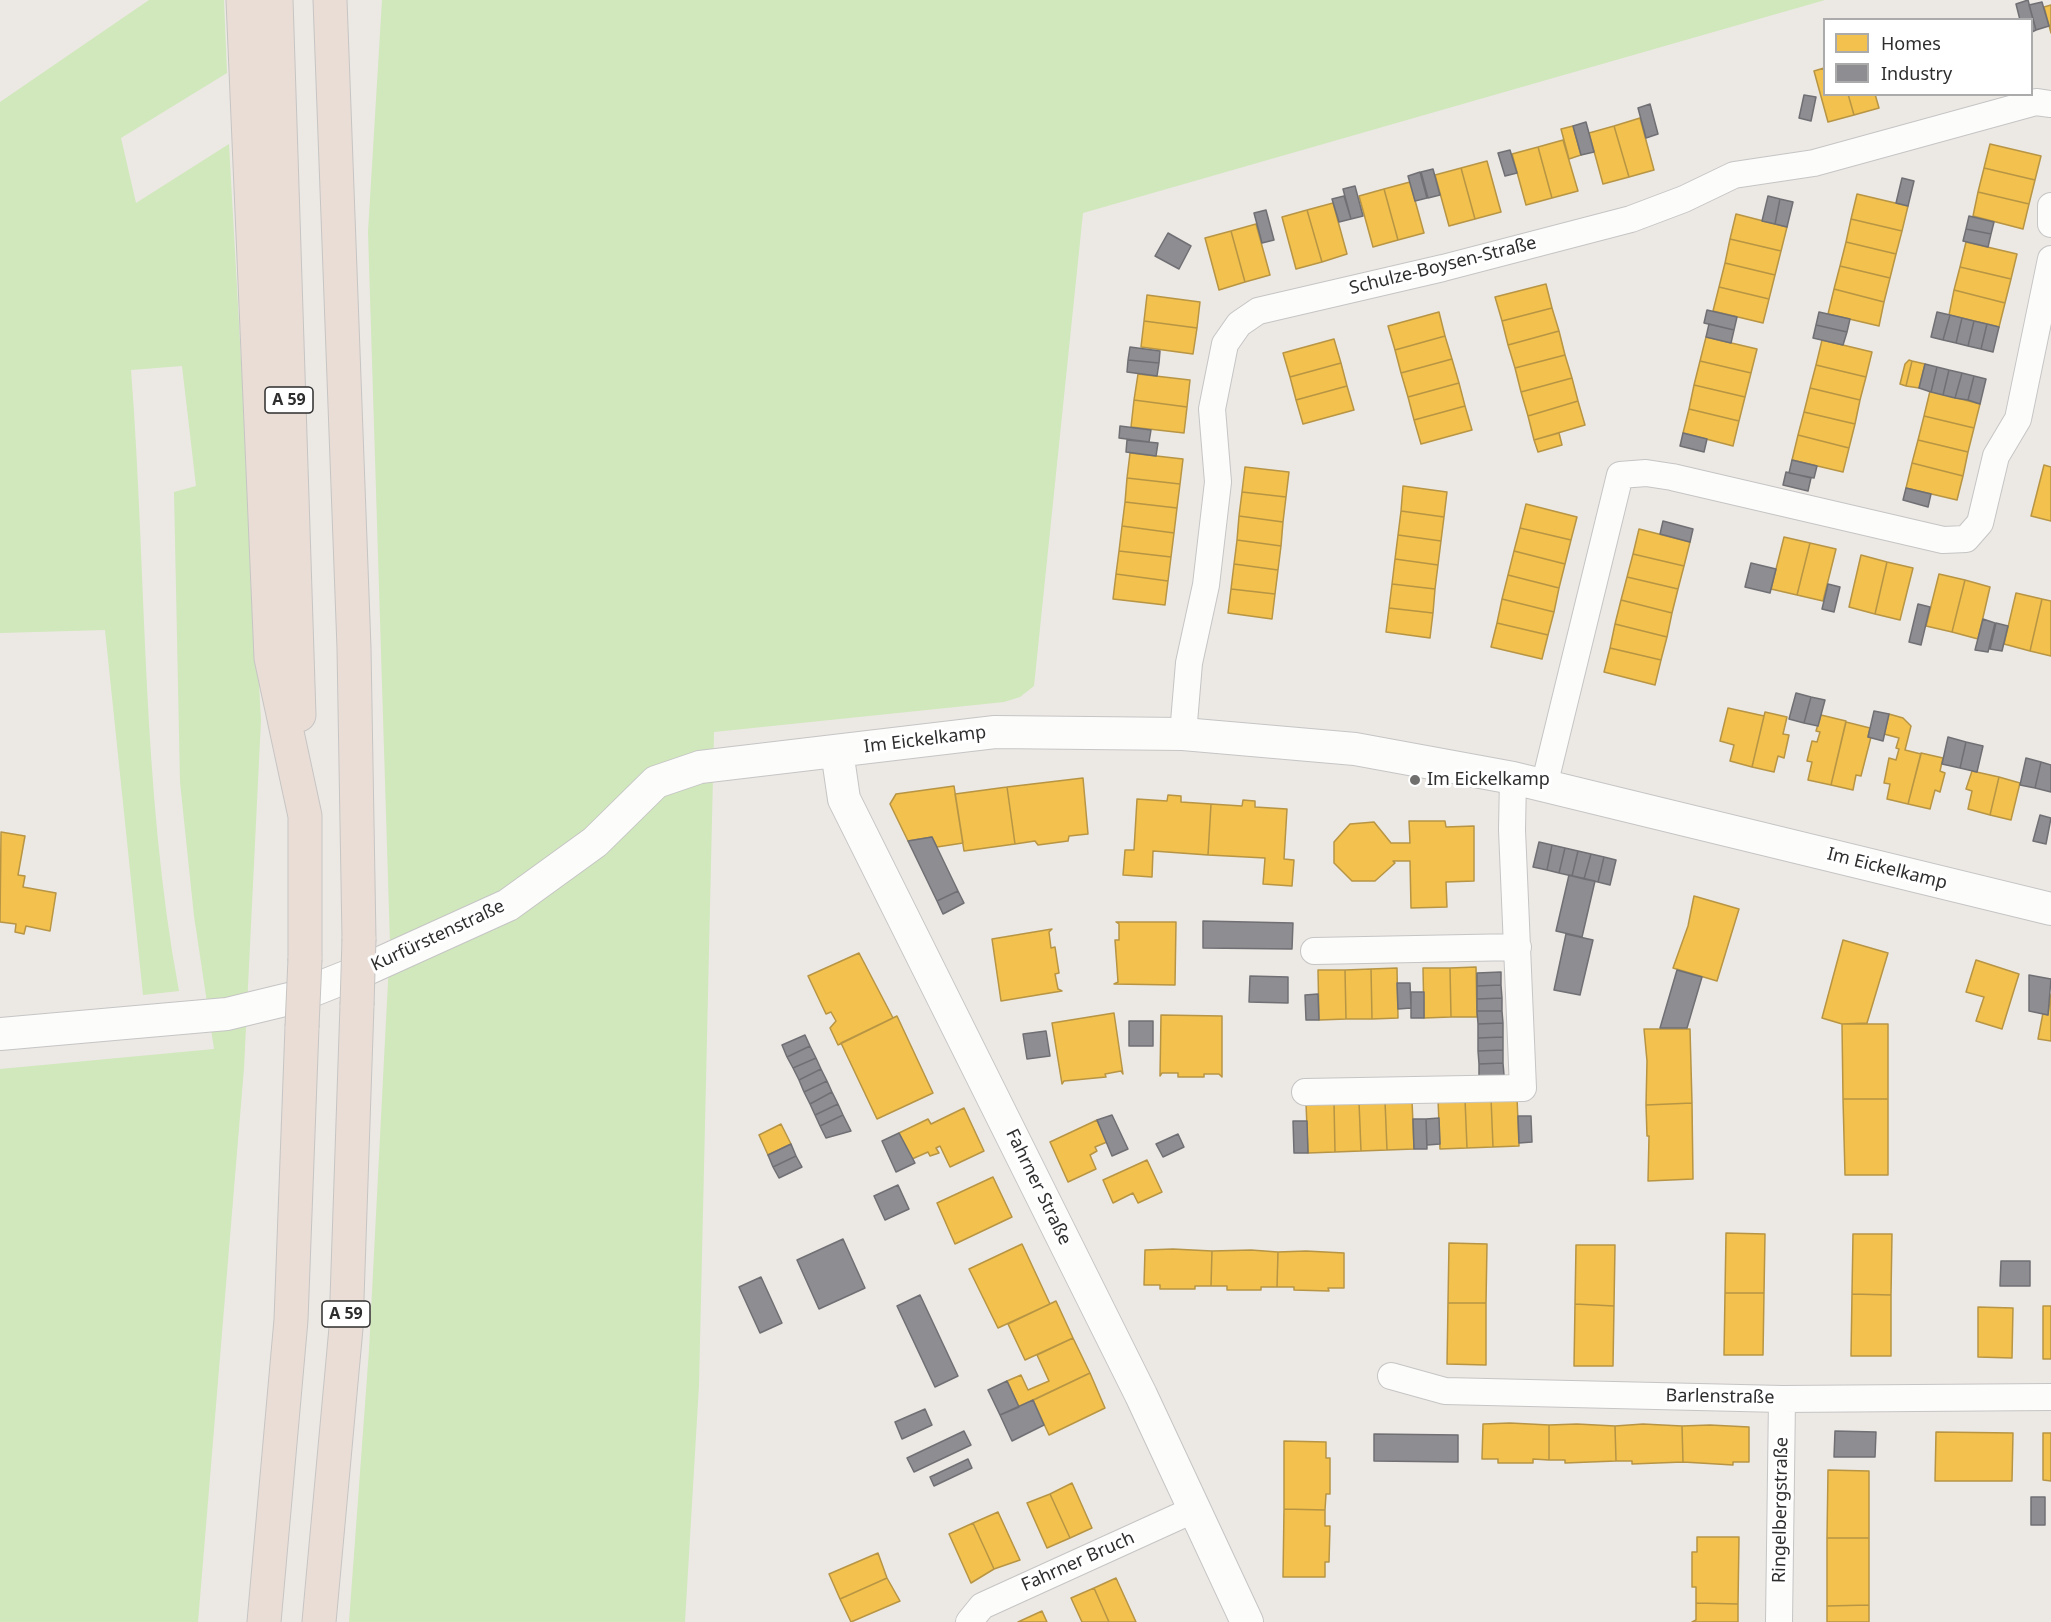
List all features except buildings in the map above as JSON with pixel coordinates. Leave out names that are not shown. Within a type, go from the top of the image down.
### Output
[{"type":"highway","points":[[243,0],[271,658],[302,800]]},
{"type":"highway","name":"A 59","points":[[264,1622],[291,1320],[304,959],[305,816],[302,800],[276,0]]},
{"type":"highway","name":"A 59","points":[[319,1622],[346,1328],[359,939],[354,648],[331,78],[330,0]]},
{"type":"highway","points":[[331,78],[343,0]]},
{"type":"street","name":"Schulze-Boysen-Straße","points":[[1183,734],[1189,663],[1206,585],[1218,482],[1212,409],[1225,344],[1239,324],[1258,311],[1443,268],[1630,219],[1684,199],[1734,175],[1814,163],[2036,102],[2051,104]]},
{"type":"street","points":[[2051,206],[2051,224]]},
{"type":"street","points":[[1544,786],[1620,475],[1646,473],[1672,477],[1943,540],[1966,539],[1980,523],[1996,456],[2018,419],[2051,259]]},
{"type":"street","name":"Im Eickelkamp","points":[[837,751],[994,732],[1183,734],[1355,749],[1513,778],[2051,909]]},
{"type":"street","name":"Kurfürstenstraße","points":[[0,1034],[227,1014],[293,998],[369,968],[508,905],[595,842],[656,782],[700,767],[837,751]]},
{"type":"street","name":"Fahrner Straße","points":[[837,751],[844,799],[1142,1395],[1246,1622]]},
{"type":"street","points":[[1305,1092],[1523,1088],[1512,830],[1513,778]]},
{"type":"street","points":[[1314,951],[1518,947]]},
{"type":"street","name":"Barlenstraße","points":[[1391,1376],[1445,1391],[1782,1399],[2051,1396]]},
{"type":"street","name":"Ringelbergstraße","points":[[1779,1622],[1782,1399]]},
{"type":"street","name":"Fahrner Bruch","points":[[969,1622],[982,1606],[1193,1510]]},
{"type":"green space","points":[[149,0],[224,0],[227,73],[121,138],[136,203],[229,144],[261,720],[244,1068],[198,1622],[0,1622],[0,1069],[214,1049],[194,916],[180,782],[174,492],[196,486],[182,366],[131,370],[151,759],[167,914],[179,991],[143,995],[105,630],[0,633],[0,102]]},
{"type":"green space","points":[[382,0],[1825,0],[1083,213],[1034,686],[1020,697],[1004,702],[714,732],[699,1385],[685,1622],[349,1622],[369,1350],[390,943],[368,232]]},
{"type":"place","name":"Im Eickelkamp","points":[[1415,780]]}]
